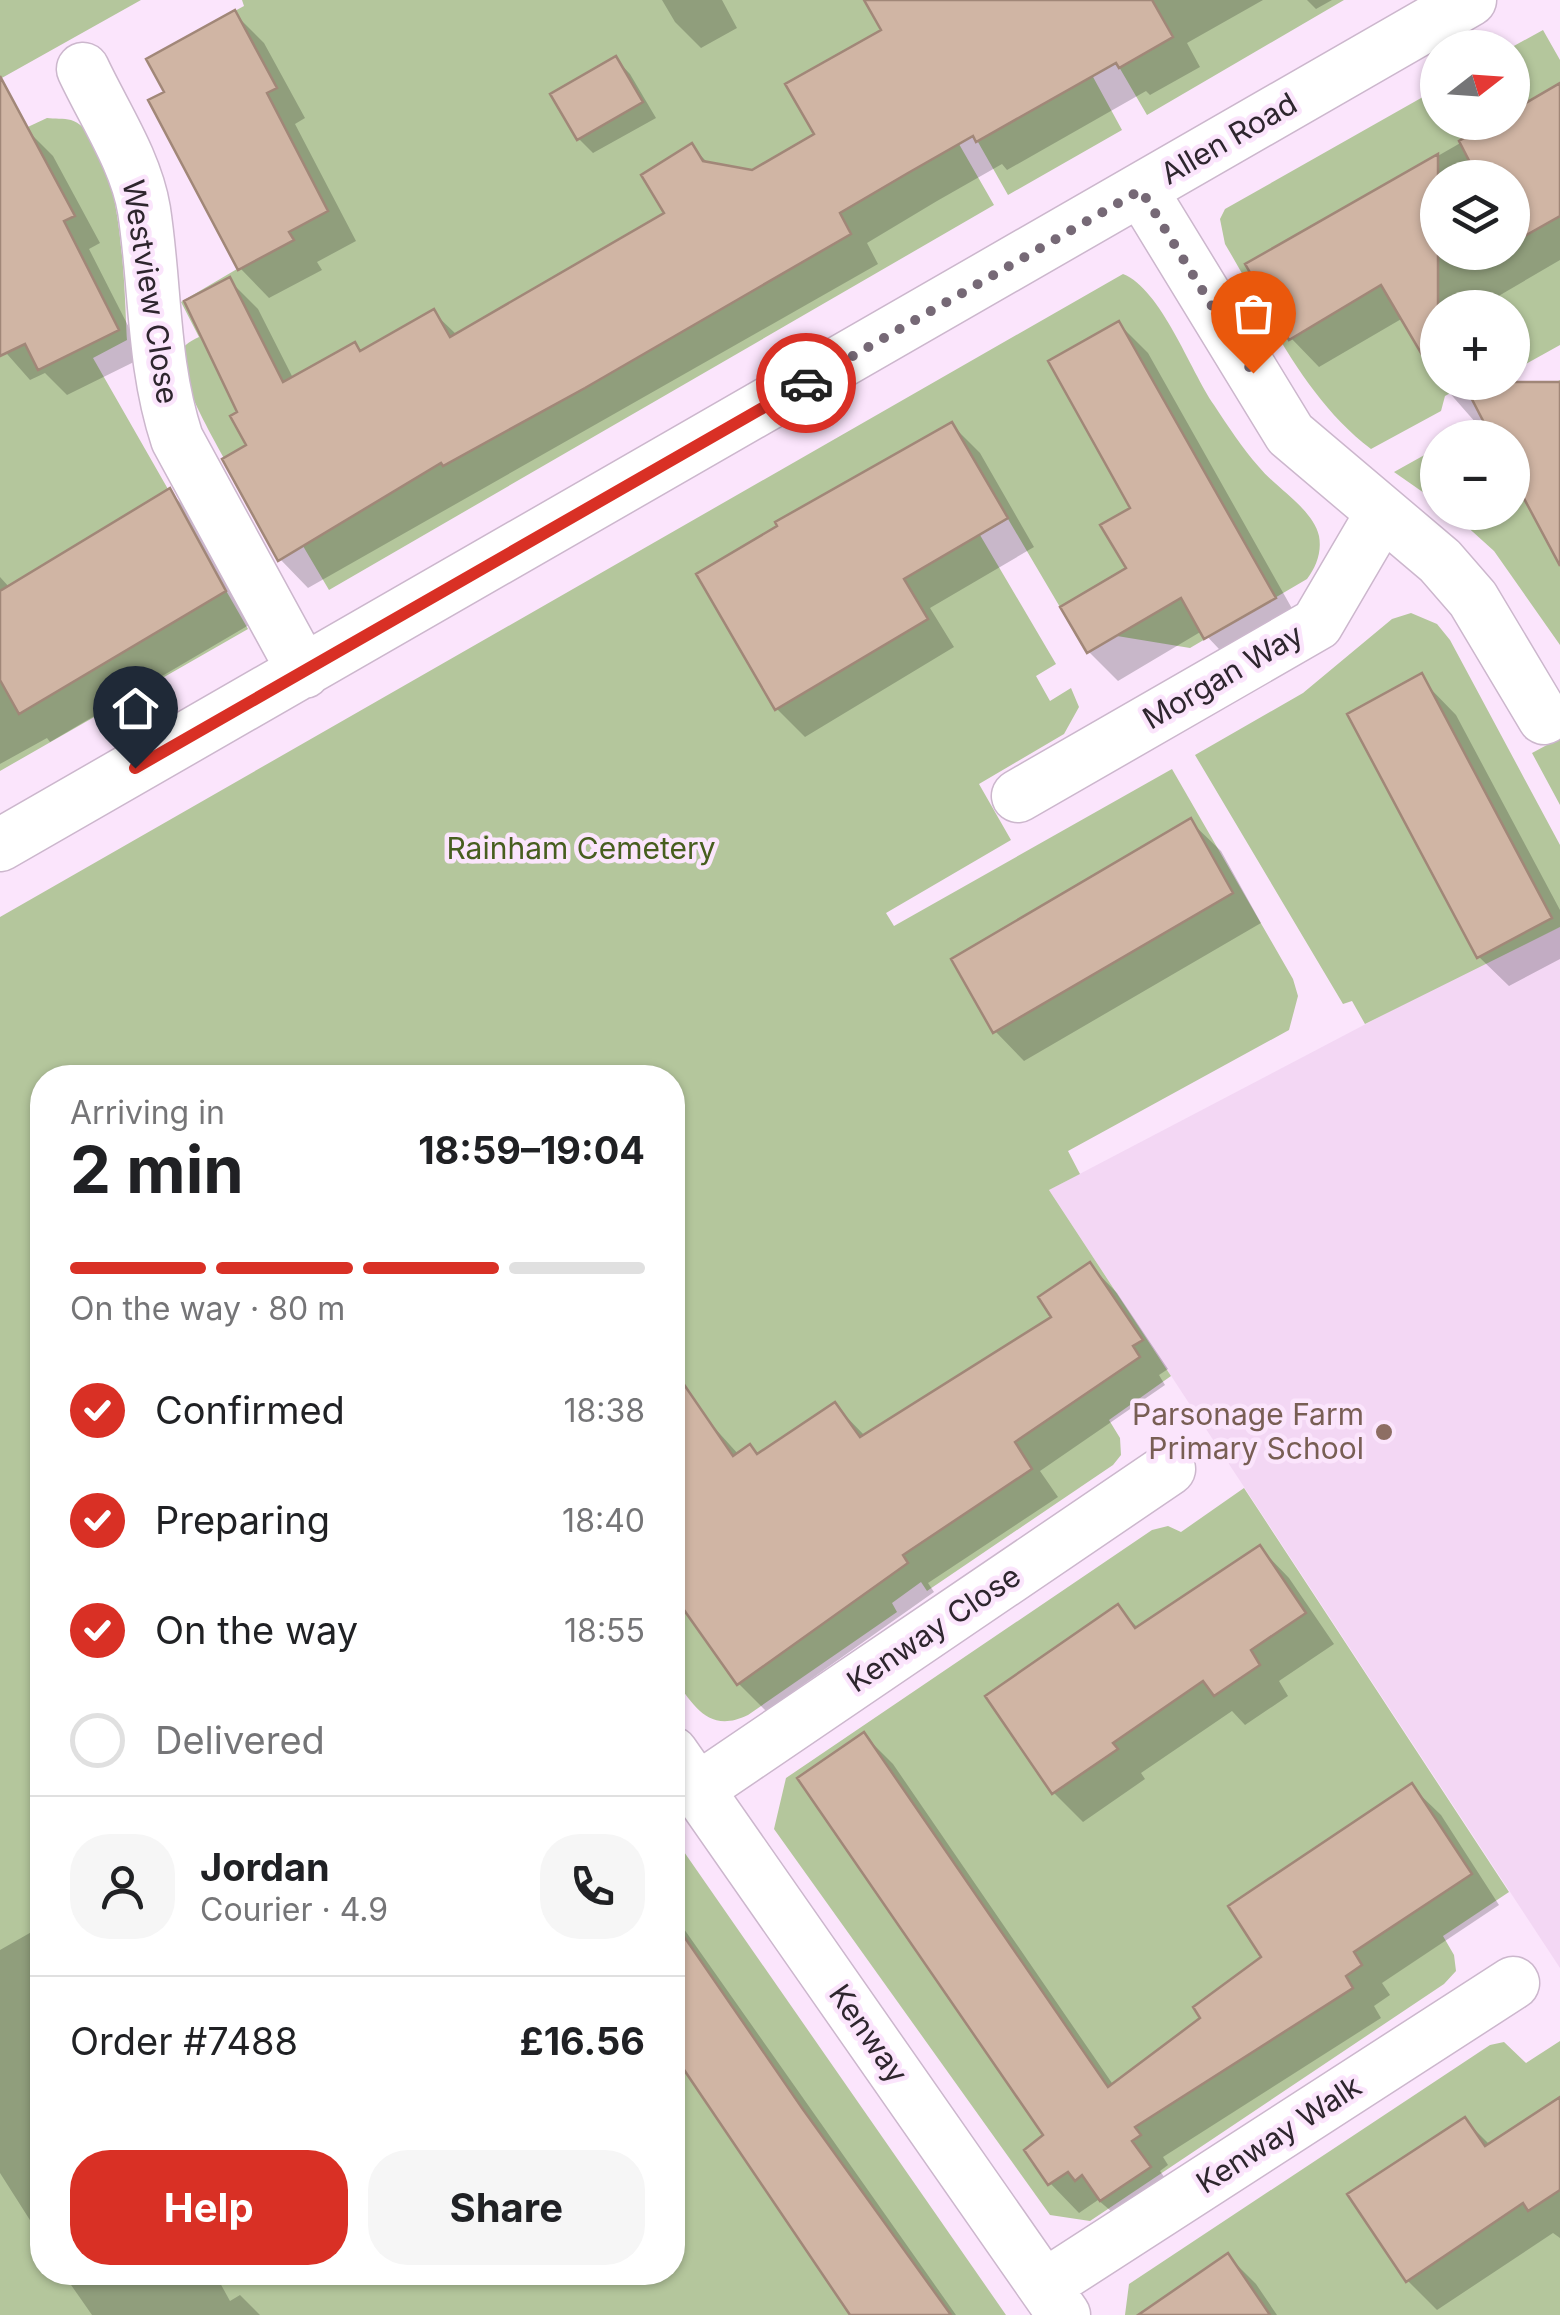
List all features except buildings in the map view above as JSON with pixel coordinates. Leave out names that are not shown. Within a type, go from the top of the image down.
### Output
[{"type":"street","name":"Allen Road","points":[[0,845],[1470,0]]},
{"type":"street","name":"Westview Close","points":[[82,69],[134,174],[144,209],[153,325],[165,402],[177,438],[304,672]]},
{"type":"street","points":[[1141,190],[1290,434],[1440,560],[1473,599],[1544,718]]},
{"type":"street","name":"Morgan Way","points":[[1018,796],[1317,624],[1382,514]]},
{"type":"street","name":"Kenway Close","points":[[685,1771],[1169,1469]]},
{"type":"street","name":"Kenway","points":[[685,1771],[1054,2301]]},
{"type":"street","name":"Kenway Walk","points":[[1054,2301],[1513,1983]]},
{"type":"shaded area","name":"Parsonage Farm Primary School","points":[[1560,927],[1560,1968],[1049,1190],[1486,961]]},
{"type":"green space","points":[[0,0],[141,0],[0,79]]},
{"type":"green space","points":[[242,0],[866,0],[895,55],[905,50],[994,205],[329,590],[303,546],[282,558],[207,427],[180,358],[183,347],[199,337],[181,302],[237,269],[148,101],[164,92],[146,59],[244,6]]},
{"type":"green space","points":[[1051,0],[1122,130],[1008,195],[910,22]]},
{"type":"green space","points":[[1080,0],[1344,0],[1147,115]]},
{"type":"green space","points":[[1543,30],[1560,60],[1560,345],[1530,362],[1530,290],[1420,290],[1420,400],[1444,400],[1441,411],[1371,449],[1326,406],[1289,354],[1225,244],[1220,219],[1225,209],[1420,99],[1420,140],[1530,140],[1530,37]]},
{"type":"green space","points":[[47,118],[71,120],[88,133],[102,156],[118,219],[127,340],[93,358],[248,629],[0,771],[0,140]]},
{"type":"green space","name":"Rainham Cemetery","points":[[1123,274],[1150,296],[1230,429],[1266,475],[1315,526],[1320,548],[1316,564],[1307,579],[1190,648],[1117,636],[1087,653],[1008,519],[980,535],[1056,664],[1036,676],[1050,701],[1071,688],[1079,707],[1064,734],[979,784],[1011,840],[886,913],[894,926],[1172,769],[1293,979],[1298,996],[1289,1030],[1068,1151],[1080,1174],[1049,1190],[1171,1376],[1109,1420],[1120,1438],[1121,1455],[1113,1465],[927,1591],[921,1582],[892,1603],[897,1612],[748,1715],[734,1720],[713,1719],[685,1693],[685,1065],[30,1065],[30,2285],[685,2285],[685,1853],[1006,2315],[0,2315],[0,917]]},
{"type":"green space","points":[[1560,380],[1560,645],[1494,551],[1471,530],[1530,530],[1530,420],[1487,420],[1530,400]]},
{"type":"green space","points":[[1420,457],[1420,490],[1394,472]]},
{"type":"green space","points":[[1411,613],[1437,624],[1450,640],[1560,845],[1560,927],[1365,1024],[1352,1001],[1343,1004],[1195,755],[1303,693],[1392,619]]},
{"type":"green space","points":[[1560,738],[1560,805],[1532,753]]},
{"type":"green space","points":[[1244,1488],[1509,1892],[1443,1936],[1454,1955],[1456,1971],[1444,1984],[1090,2221],[1050,2215],[774,1829],[786,1778],[1152,1530],[1168,1526],[1181,1532]]},
{"type":"green space","points":[[1560,2041],[1560,2315],[1125,2315],[1129,2284],[1490,2045],[1504,2042],[1526,2063]]},
{"type":"way so far","points":[[806,383],[1141,190],[1253,373]]},
{"type":"place","name":"Parsonage Farm Primary School","points":[[1384,1432]]},
{"type":"route","points":[[135,768],[806,383]]}]
